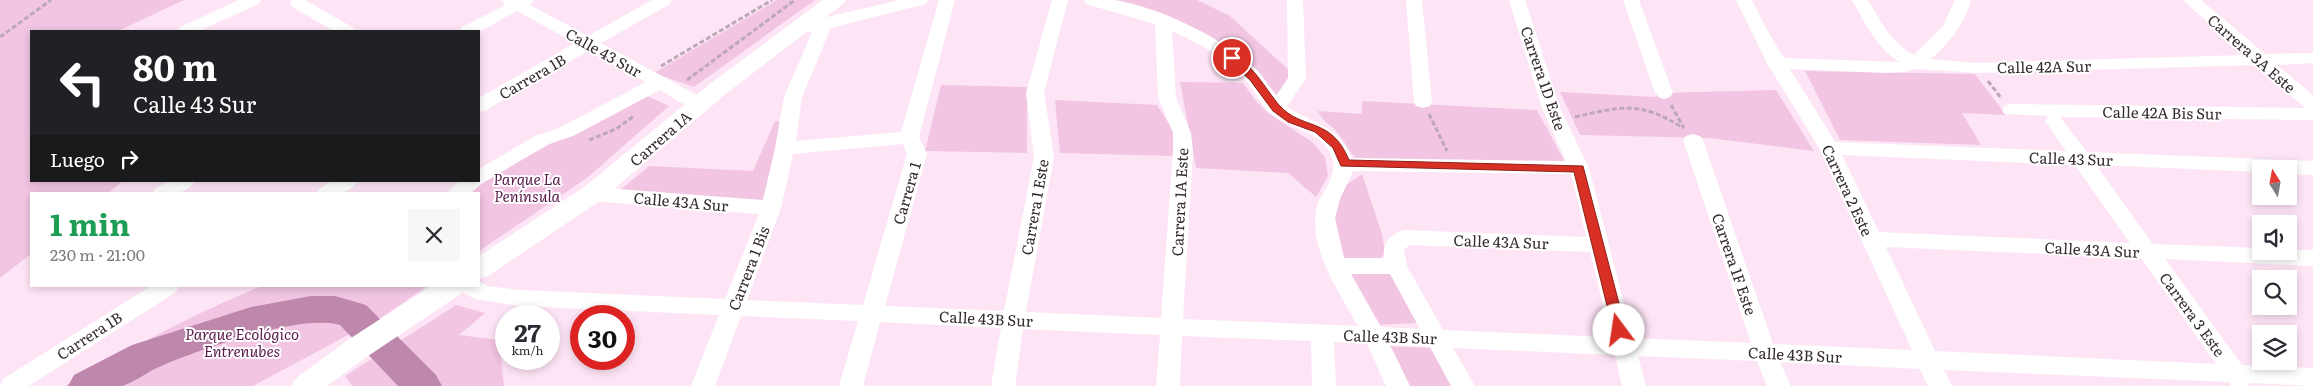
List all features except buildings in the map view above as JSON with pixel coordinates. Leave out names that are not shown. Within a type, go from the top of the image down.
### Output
[{"type":"main road","name":"Carrera 1A","points":[[480,268],[592,194],[699,104],[836,0]]},
{"type":"main road","points":[[313,383],[358,348],[450,287]]},
{"type":"street","points":[[188,30],[253,0]]},
{"type":"street","name":"Carrera 1B","points":[[480,105],[664,0]]},
{"type":"street","points":[[788,36],[824,23],[920,0]]},
{"type":"street","points":[[824,23],[793,97],[785,148],[909,137],[947,0]]},
{"type":"street","name":"Carrera 1 Este","points":[[1003,386],[1013,320],[1044,157],[1035,94],[1060,0]]},
{"type":"street","points":[[1092,0],[1163,21],[1232,58],[1254,78],[1277,109],[1292,119],[1319,130],[1338,147],[1345,164],[1343,177],[1332,194],[1324,216],[1327,236],[1336,266],[1374,336],[1398,386]]},
{"type":"street","points":[[1277,109],[1297,78],[1295,0]]},
{"type":"street","points":[[1414,0],[1423,102]]},
{"type":"street","name":"Carrera 1D Este","points":[[1517,0],[1551,108],[1579,168],[1634,386]]},
{"type":"street","points":[[1631,0],[1664,93]]},
{"type":"street","name":"Carrera 2 Este","points":[[1744,0],[1776,63],[1829,148],[1926,360],[1940,386]]},
{"type":"street","points":[[1860,0],[1881,36],[1892,50],[1915,63],[1932,50],[1950,30],[1958,16],[1963,0]]},
{"type":"street","name":"Carrera 3A Este","points":[[2191,0],[2312,106]]},
{"type":"street","points":[[470,30],[518,2]]},
{"type":"street","name":"Calle 43 Sur","points":[[518,2],[588,44],[699,104]]},
{"type":"street","points":[[298,3],[344,30]]},
{"type":"street","name":"Carrera 1A Este","points":[[1163,21],[1167,97],[1182,133],[1183,151],[1180,174],[1168,386]]},
{"type":"street","name":"Calle 42A Sur","points":[[1776,63],[1886,68],[1904,67],[1915,63],[1977,68],[2313,58]]},
{"type":"street","points":[[480,177],[542,140],[566,132],[652,79]]},
{"type":"street","name":"Calle 42A Bis Sur","points":[[2011,110],[2312,106]]},
{"type":"street","name":"Carrera 3 Este","points":[[2054,120],[2240,380]]},
{"type":"street","name":"Carrera 1F Este","points":[[1689,135],[1765,353],[1779,386]]},
{"type":"street","name":"Carrera 1","points":[[851,386],[870,313],[917,154],[909,137]]},
{"type":"street","name":"Carrera 1 Bis","points":[[702,386],[771,208],[785,148]]},
{"type":"street","name":"Calle 43 Sur","points":[[1829,148],[2313,168]]},
{"type":"street","points":[[1345,164],[1579,168]]},
{"type":"street","points":[[166,192],[184,182]]},
{"type":"street","points":[[329,192],[346,182]]},
{"type":"street","points":[[459,192],[472,182]]},
{"type":"street","name":"Calle 43A Sur","points":[[592,194],[771,208]]},
{"type":"street","name":"Calle 43A Sur","points":[[1396,266],[1393,248],[1404,237],[1598,245]]},
{"type":"street","name":"Calle 43A Sur","points":[[1870,238],[2313,258]]},
{"type":"street","points":[[1336,266],[1396,266],[1463,386]]},
{"type":"street","name":"Carrera 1B","points":[[12,386],[96,330],[166,287]]},
{"type":"street","name":"Calle 43B Sur","points":[[472,287],[483,293],[504,297],[1926,360],[2240,380],[2313,377]]},
{"type":"street","points":[[1322,333],[1324,386]]},
{"type":"path","points":[[0,37],[51,0]]},
{"type":"path","points":[[652,79],[772,0]]},
{"type":"path","points":[[1977,68],[2011,110]]},
{"type":"path","points":[[1664,93],[1689,135]]},
{"type":"path","points":[[1423,102],[1454,166]]},
{"type":"path","points":[[1557,121],[1605,110],[1646,109],[1662,115],[1689,135]]},
{"type":"green space","points":[[0,0],[184,0],[120,30],[30,30],[30,182],[122,182],[109,192],[30,192],[30,255],[0,278]]},
{"type":"green space","points":[[777,0],[815,0],[694,87],[654,73]]},
{"type":"green space","points":[[1115,0],[1197,0],[1230,16],[1293,74],[1278,96],[1257,73],[1170,17]]},
{"type":"green space","points":[[1805,71],[1975,74],[2006,115],[1962,113],[1981,145],[1840,140]]},
{"type":"green space","points":[[1180,82],[1243,83],[1255,100],[1268,113],[1312,142],[1325,157],[1328,176],[1316,197],[1288,173],[1196,168]]},
{"type":"green space","points":[[941,85],[1027,87],[1027,153],[925,151]]},
{"type":"green space","points":[[1776,90],[1814,151],[1709,138],[1580,135],[1560,92],[1655,97],[1658,93]]},
{"type":"green space","name":"Parque La Península","points":[[643,94],[669,106],[587,178],[480,250],[480,192],[471,192],[502,170]]},
{"type":"green space","points":[[1055,100],[1157,105],[1173,130],[1174,156],[1060,153]]},
{"type":"green space","points":[[1362,101],[1537,110],[1566,164],[1359,162],[1337,132],[1324,120],[1318,111],[1362,114]]},
{"type":"green space","points":[[775,121],[783,122],[776,155],[762,201],[619,191],[649,166],[753,171]]},
{"type":"green space","points":[[1362,174],[1382,234],[1385,253],[1380,259],[1339,258],[1332,241],[1338,199],[1346,185]]},
{"type":"green space","points":[[1347,274],[1391,274],[1417,323],[1374,325]]},
{"type":"green space","name":"Parque Ecológico Entrenubes","points":[[260,287],[426,287],[387,314],[253,386],[65,386],[186,320]]},
{"type":"green space","points":[[456,305],[485,313],[459,335],[495,340],[495,370],[502,370],[504,386],[352,386],[345,376]]},
{"type":"green space","points":[[1384,346],[1431,348],[1453,386],[1404,386]]},
{"type":"waterway","points":[[88,386],[139,359],[191,340],[251,321],[311,309],[335,310],[353,315],[422,386]]},
{"type":"route","points":[[1232,58],[1254,78],[1277,109],[1292,119],[1319,130],[1327,136],[1338,147],[1345,164],[1579,168],[1619,330]]}]
